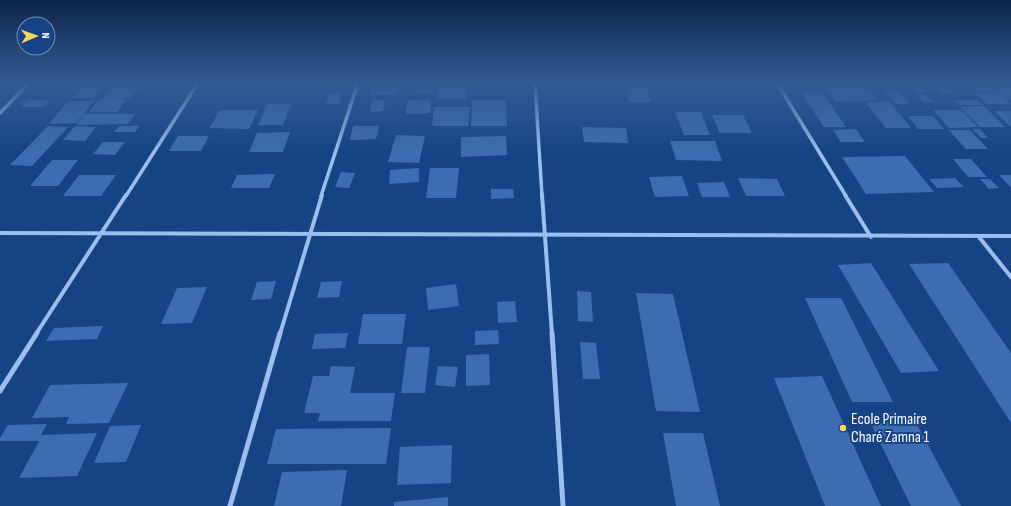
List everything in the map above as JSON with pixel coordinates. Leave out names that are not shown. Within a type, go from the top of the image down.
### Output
[{"type":"street","points":[[0,391],[183,107]]},
{"type":"street","points":[[230,506],[309,234],[350,107]]},
{"type":"street","points":[[537,107],[563,506]]},
{"type":"street","points":[[791,107],[871,237]]},
{"type":"street","points":[[0,233],[871,237],[1011,236]]},
{"type":"street","points":[[980,237],[1011,277]]},
{"type":"building","points":[[63,107],[89,107],[76,123],[49,124]]},
{"type":"building","points":[[93,107],[121,107],[117,112],[89,112]]},
{"type":"building","points":[[266,107],[290,107],[283,125],[258,125]]},
{"type":"building","points":[[371,107],[384,107],[383,111],[370,112]]},
{"type":"building","points":[[407,107],[430,107],[430,113],[406,114]]},
{"type":"building","points":[[434,107],[470,107],[468,126],[432,126]]},
{"type":"building","points":[[472,107],[506,107],[507,126],[471,126]]},
{"type":"building","points":[[810,107],[832,107],[846,127],[824,127]]},
{"type":"building","points":[[869,107],[894,107],[911,128],[886,128]]},
{"type":"building","points":[[960,107],[985,107],[1005,127],[980,127]]},
{"type":"building","points":[[220,110],[258,110],[249,129],[209,128]]},
{"type":"building","points":[[933,110],[961,110],[978,127],[949,128]]},
{"type":"building","points":[[994,111],[1011,111],[1011,126],[1010,126]]},
{"type":"building","points":[[675,112],[701,112],[710,135],[684,135]]},
{"type":"building","points":[[84,114],[135,114],[128,124],[76,125]]},
{"type":"building","points":[[712,115],[743,115],[752,133],[720,133]]},
{"type":"building","points":[[908,116],[933,116],[944,129],[918,129]]},
{"type":"building","points":[[48,126],[68,127],[32,166],[10,165]]},
{"type":"building","points":[[75,126],[96,127],[85,141],[63,140]]},
{"type":"building","points":[[119,126],[140,126],[135,132],[114,132]]},
{"type":"building","points":[[353,126],[379,126],[376,139],[350,140]]},
{"type":"building","points":[[582,127],[626,128],[628,143],[584,142]]},
{"type":"building","points":[[856,129],[865,142],[841,142],[833,130]]},
{"type":"building","points":[[972,129],[980,129],[988,138],[981,138]]},
{"type":"building","points":[[949,130],[970,130],[988,149],[966,149]]},
{"type":"building","points":[[290,132],[283,152],[249,152],[257,133]]},
{"type":"building","points":[[396,135],[425,136],[419,163],[388,162]]},
{"type":"building","points":[[178,136],[209,136],[201,151],[169,151]]},
{"type":"building","points":[[506,136],[507,155],[461,157],[461,137]]},
{"type":"building","points":[[670,141],[715,141],[722,161],[676,160]]},
{"type":"building","points":[[103,142],[125,142],[115,155],[93,154]]},
{"type":"building","points":[[905,156],[934,192],[866,194],[842,157]]},
{"type":"building","points":[[953,159],[971,159],[987,177],[968,177]]},
{"type":"building","points":[[52,160],[78,160],[58,186],[30,186]]},
{"type":"building","points":[[419,168],[419,182],[389,184],[390,170]]},
{"type":"building","points":[[430,168],[459,168],[456,198],[426,198]]},
{"type":"building","points":[[341,172],[355,173],[349,188],[335,187]]},
{"type":"building","points":[[275,174],[269,188],[231,188],[237,175]]},
{"type":"building","points":[[79,175],[116,175],[101,196],[63,196]]},
{"type":"building","points":[[999,175],[1011,175],[1011,188]]},
{"type":"building","points":[[682,176],[689,196],[655,197],[649,177]]},
{"type":"building","points":[[738,178],[777,179],[785,196],[746,196]]},
{"type":"building","points":[[955,178],[964,187],[937,188],[929,179]]},
{"type":"building","points":[[980,179],[990,179],[999,188],[989,189]]},
{"type":"building","points":[[724,182],[730,197],[702,197],[697,183]]},
{"type":"building","points":[[491,189],[513,189],[514,198],[491,199]]},
{"type":"building","points":[[871,263],[939,371],[901,373],[838,265]]},
{"type":"building","points":[[948,263],[1011,353],[1011,423],[909,264]]},
{"type":"building","points":[[276,281],[271,299],[251,300],[257,282]]},
{"type":"building","points":[[342,281],[339,297],[317,298],[321,282]]},
{"type":"building","points":[[456,284],[459,306],[428,310],[426,288]]},
{"type":"building","points":[[207,287],[192,323],[161,324],[177,288]]},
{"type":"building","points":[[577,291],[591,292],[593,322],[578,321]]},
{"type":"building","points":[[636,293],[673,294],[700,412],[656,411]]},
{"type":"building","points":[[805,298],[841,298],[893,402],[852,402]]},
{"type":"building","points":[[515,301],[517,322],[498,323],[497,302]]},
{"type":"building","points":[[363,314],[406,314],[402,344],[358,344]]},
{"type":"building","points":[[103,326],[97,339],[46,341],[54,328]]},
{"type":"building","points":[[498,330],[499,344],[475,345],[475,331]]},
{"type":"building","points":[[348,333],[345,348],[312,349],[315,334]]},
{"type":"building","points":[[580,342],[596,343],[600,379],[583,379]]},
{"type":"building","points":[[407,347],[430,347],[425,393],[401,393]]},
{"type":"building","points":[[489,354],[490,385],[466,386],[466,355]]},
{"type":"building","points":[[331,366],[355,367],[350,393],[395,393],[391,421],[318,421],[320,413],[304,413],[313,376],[329,376]]},
{"type":"building","points":[[438,366],[458,367],[455,387],[435,385]]},
{"type":"building","points":[[822,376],[881,506],[825,506],[774,378]]},
{"type":"building","points":[[128,383],[109,423],[66,424],[69,417],[32,418],[50,385]]},
{"type":"building","points":[[915,421],[961,506],[911,506],[870,422]]},
{"type":"building","points":[[47,424],[41,435],[97,433],[77,476],[19,478],[39,441],[0,441],[0,438],[8,425]]},
{"type":"building","points":[[141,425],[126,462],[94,463],[110,426]]},
{"type":"building","points":[[391,428],[386,464],[267,464],[276,429]]},
{"type":"building","points":[[663,433],[703,433],[720,506],[676,506]]},
{"type":"building","points":[[452,445],[451,483],[397,485],[400,447]]},
{"type":"building","points":[[347,470],[341,506],[274,506],[282,472]]},
{"type":"building","points":[[448,497],[448,506],[394,506],[394,502]]},
{"type":"place","name":"Ecole Primaire Charé Zamna 1","points":[[843,428]]}]
